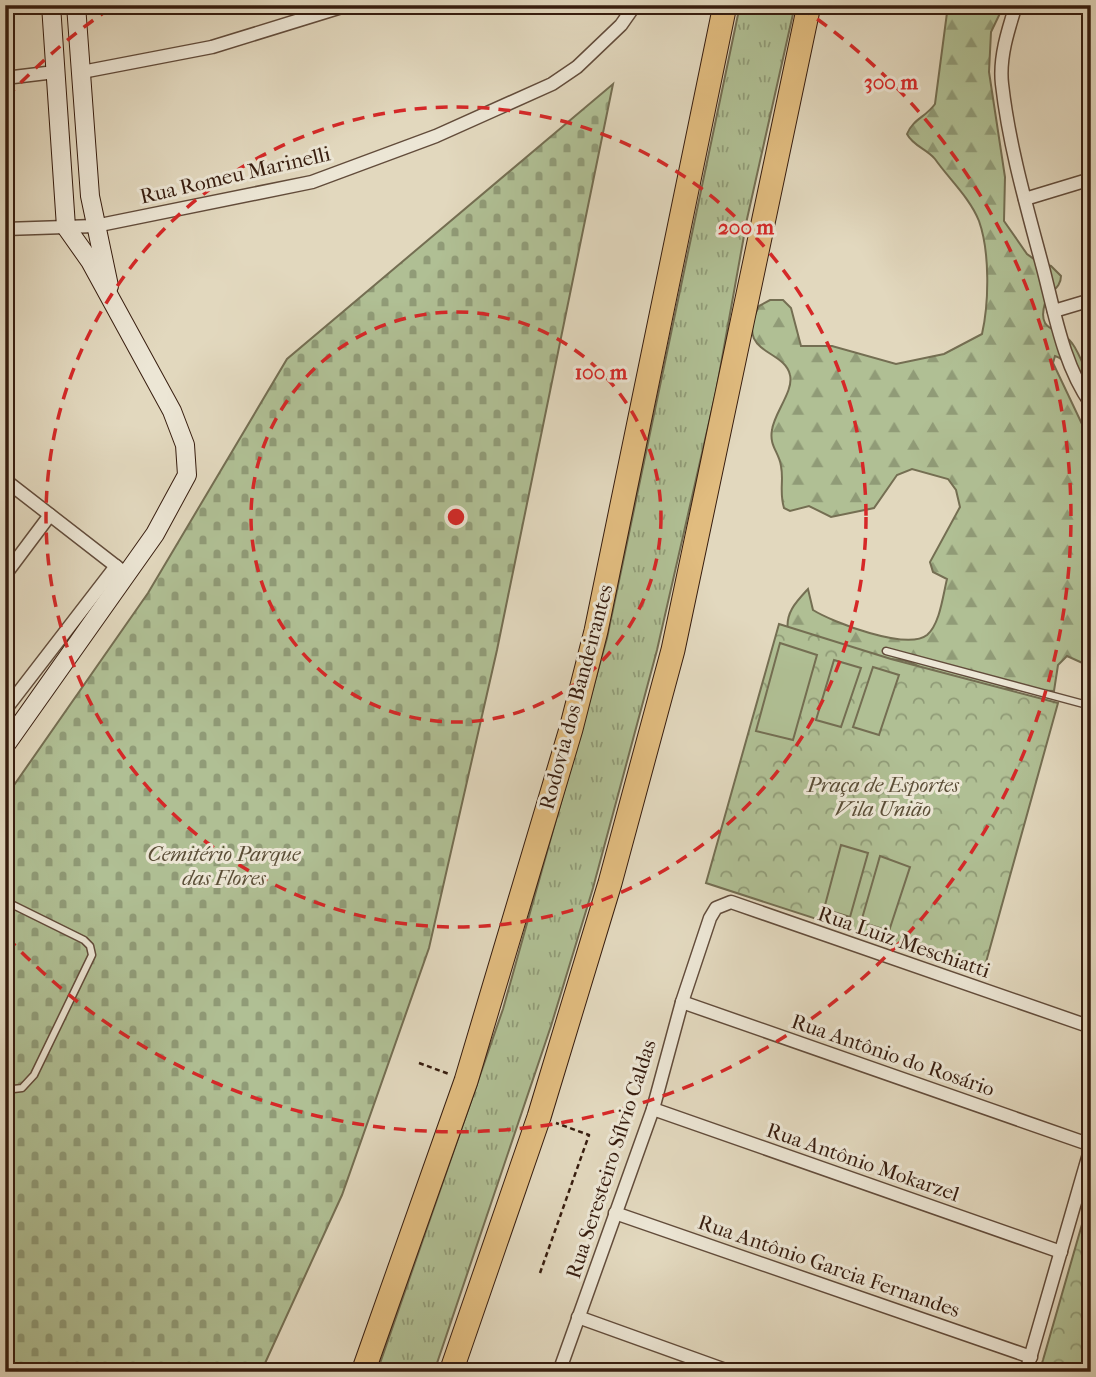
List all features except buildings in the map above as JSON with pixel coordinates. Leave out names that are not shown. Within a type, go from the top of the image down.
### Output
[{"type":"highway","name":"Rodovia dos Bandeirantes","points":[[363,1372],[466,1081],[571,729],[596,631],[725,5]]},
{"type":"highway","points":[[451,1372],[539,1117],[610,883],[673,650],[809,5]]},
{"type":"main road","points":[[5,746],[122,571],[175,502],[187,475],[185,445],[172,411],[90,261],[66,227],[51,5]]},
{"type":"main road","points":[[76,5],[95,226],[113,305]]},
{"type":"street","points":[[82,72],[212,47],[348,5]]},
{"type":"street","name":"Rua Romeu Marinelli","points":[[5,229],[95,226],[312,182],[498,111],[552,84],[577,67],[621,25],[635,5]]},
{"type":"street","points":[[1016,5],[1007,35],[1002,83],[1025,199],[1064,349],[1080,389],[1091,404]]},
{"type":"street","points":[[5,78],[55,72]]},
{"type":"street","points":[[1025,199],[1091,179]]},
{"type":"street","points":[[1054,311],[1091,300]]},
{"type":"street","points":[[5,480],[122,571],[5,710]]},
{"type":"street","points":[[5,575],[50,515]]},
{"type":"street","name":"Rua Luiz Meschiatti","points":[[710,918],[716,908],[731,902],[1091,1027]]},
{"type":"street","name":"Rua Seresteiro Sílvio Caldas","points":[[559,1372],[653,1109],[682,1002],[710,918]]},
{"type":"street","name":"Rua Antônio do Rosário","points":[[682,1002],[1091,1146]]},
{"type":"street","name":"Rua Antônio Mokarzel","points":[[653,1109],[1061,1252]]},
{"type":"street","points":[[1026,1372],[1091,1146]]},
{"type":"street","name":"Rua Antônio Garcia Fernandes","points":[[615,1213],[1031,1357]]},
{"type":"street","points":[[578,1317],[731,1372]]},
{"type":"lane","points":[[886,651],[1091,706]]},
{"type":"lane","points":[[5,901],[84,940],[90,946],[92,955],[34,1075],[22,1088],[5,1090]]},
{"type":"path","points":[[419,1063],[466,1081]]},
{"type":"path","points":[[539,1117],[589,1135],[540,1273]]},
{"type":"green space","points":[[740,5],[795,5],[747,219],[716,392],[657,650],[593,888],[551,1026],[434,1372],[377,1372],[503,1009],[607,638]]},
{"type":"green space","points":[[948,5],[1004,5],[991,32],[989,72],[1005,177],[1004,221],[1027,254],[1038,262],[1051,266],[1061,276],[1059,284],[1045,303],[1044,320],[1046,325],[1072,343],[1091,382],[1086,381],[1055,356],[1053,363],[1091,443],[1091,705],[1087,665],[1067,656],[1058,665],[1054,691],[940,686],[928,673],[905,661],[843,655],[788,631],[790,613],[808,589],[813,610],[870,633],[903,640],[927,635],[935,624],[940,609],[947,579],[933,572],[930,562],[960,507],[956,490],[948,479],[912,469],[897,475],[874,508],[831,517],[809,506],[790,511],[784,508],[781,466],[771,436],[789,388],[790,375],[786,366],[763,349],[752,334],[759,306],[770,300],[783,300],[791,308],[801,346],[832,346],[896,364],[944,354],[982,334],[987,278],[985,247],[979,221],[965,197],[935,159],[907,134],[935,104]]},
{"type":"green space","name":"Cemitério Parque das Flores","points":[[613,84],[497,650],[429,948],[342,1195],[261,1372],[5,1372],[5,798],[148,593],[287,359]]},
{"type":"green space","name":"Praça de Esportes Vila União","points":[[779,624],[891,659],[1058,703],[983,973],[706,883]]},
{"type":"green space","points":[[780,643],[817,655],[793,740],[756,731]]},
{"type":"green space","points":[[834,660],[861,668],[841,727],[816,720]]},
{"type":"green space","points":[[873,667],[899,675],[879,735],[853,727]]},
{"type":"green space","points":[[841,845],[868,853],[850,917],[824,909]]},
{"type":"green space","points":[[880,856],[910,867],[889,931],[861,922]]},
{"type":"green space","points":[[1091,1193],[1091,1372],[1039,1372],[1043,1360]]}]
